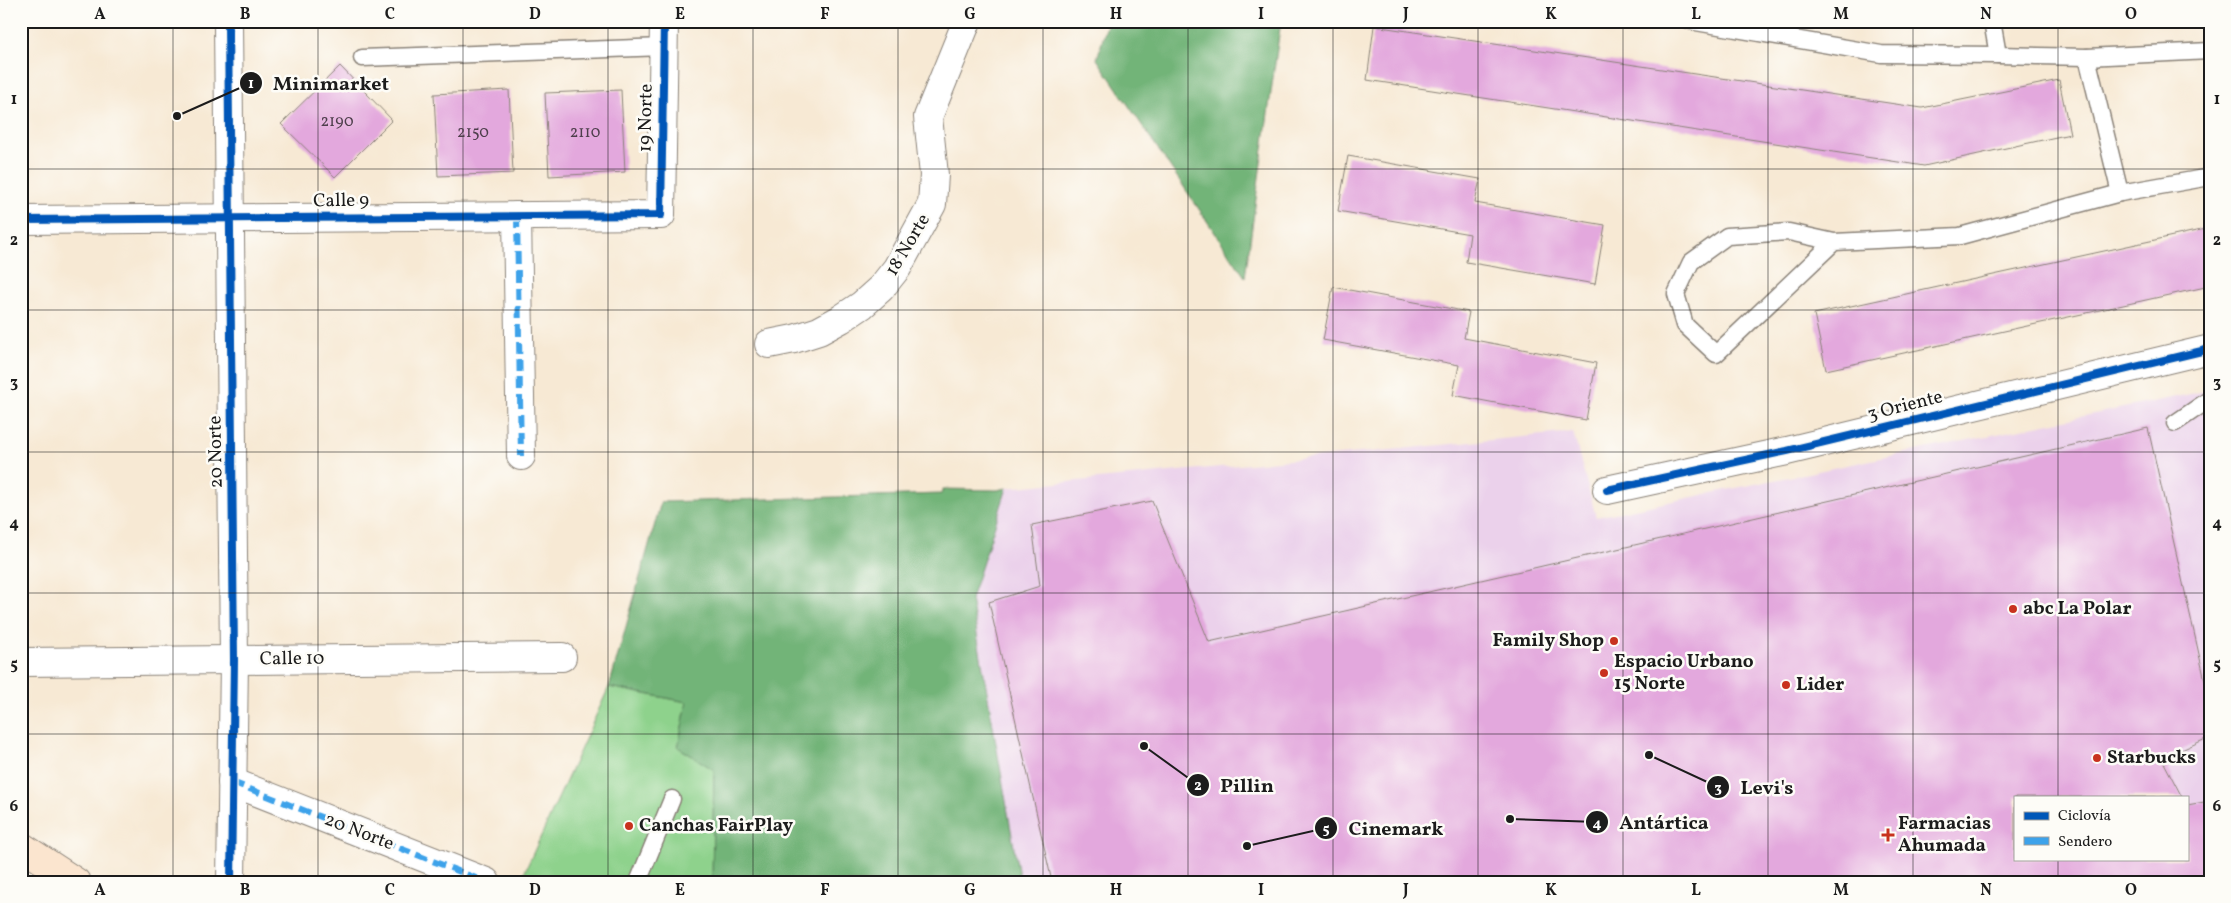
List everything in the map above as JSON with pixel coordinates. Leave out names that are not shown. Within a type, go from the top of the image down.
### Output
[{"type":"street","name":"20 Norte","points":[[228,21],[234,660],[231,882]]},
{"type":"street","name":"18 Norte","points":[[769,344],[794,339],[818,331],[841,320],[862,305],[897,268],[932,204],[934,175],[928,117],[967,21]]},
{"type":"street","name":"19 Norte","points":[[661,215],[664,34]]},
{"type":"street","name":"Calle 9","points":[[21,220],[661,215]]},
{"type":"street","points":[[517,216],[521,456]]},
{"type":"street","name":"3 Oriente","points":[[1607,490],[1787,452],[2210,349]]},
{"type":"street","name":"Calle 10","points":[[21,662],[562,656]]},
{"type":"street","name":"20 Norte","points":[[232,782],[486,882]]},
{"type":"street","points":[[21,846],[76,882]]},
{"type":"lane","points":[[1690,21],[1881,54],[2087,56],[2210,51]]},
{"type":"lane","points":[[1992,21],[1998,56]]},
{"type":"lane","points":[[362,58],[664,34]]},
{"type":"lane","points":[[2087,56],[2120,193]]},
{"type":"lane","points":[[1834,242],[1716,354],[1684,325],[1676,294],[1691,262],[1727,236],[1789,232],[1834,242],[1960,236],[2120,193],[2210,177]]},
{"type":"lane","points":[[2175,423],[2210,399]]},
{"type":"lane","points":[[638,882],[672,799]]},
{"type":"shaded area","name":"Espacio Urbano 15 Norte","points":[[2210,390],[2210,882],[1020,882],[971,599],[1007,488],[1573,432],[1596,517]]},
{"type":"green space","points":[[1108,21],[1281,21],[1245,277],[1097,59]]},
{"type":"green space","points":[[1007,488],[971,599],[1020,882],[712,882],[714,770],[678,747],[687,702],[609,687],[661,502],[941,494],[943,489],[997,490]]},
{"type":"green space","name":"Canchas FairPlay","points":[[609,687],[687,702],[678,747],[714,769],[712,882],[520,882]]},
{"type":"building","points":[[1374,26],[1922,108],[2059,80],[2070,134],[1924,166],[1367,80]]},
{"type":"building","points":[[340,66],[392,120],[335,177],[281,124]]},
{"type":"building","points":[[509,90],[513,173],[438,176],[434,94]]},
{"type":"building","points":[[621,90],[625,172],[549,176],[545,93]]},
{"type":"building","points":[[1348,156],[1480,179],[1475,203],[1605,225],[1595,284],[1466,262],[1470,234],[1338,211]]},
{"type":"building","points":[[2210,228],[2210,286],[1826,370],[1814,314]]},
{"type":"building","points":[[1333,287],[1469,312],[1464,338],[1596,363],[1586,420],[1453,395],[1459,365],[1323,340]]},
{"type":"building","name":"Espacio Urbano 15 Norte","points":[[2148,428],[2210,703],[2210,737],[2162,759],[2181,796],[2014,796],[2014,860],[2188,860],[2188,805],[2210,801],[2210,882],[1052,882],[989,602],[1040,586],[1032,525],[1152,501],[1209,642]]},
{"type":"marked path","points":[[517,216],[521,456]]},
{"type":"marked path","points":[[232,782],[486,882]]},
{"type":"cycle path","points":[[228,21],[234,660],[231,882]]},
{"type":"cycle path","points":[[21,220],[661,215],[664,21]]},
{"type":"cycle path","points":[[1607,490],[1787,451],[2210,349]]},
{"type":"place","name":"Minimarket","points":[[177,116]]},
{"type":"place","name":"abc La Polar","points":[[2013,609]]},
{"type":"place","name":"Family Shop","points":[[1614,641]]},
{"type":"place","name":"Espacio Urbano 15 Norte","points":[[1604,673]]},
{"type":"place","name":"Lider","points":[[1786,685]]},
{"type":"place","name":"Pillin","points":[[1144,746]]},
{"type":"place","name":"Levi's","points":[[1649,755]]},
{"type":"place","name":"Starbucks","points":[[2097,758]]},
{"type":"place","name":"Antártica","points":[[1510,819]]},
{"type":"place","name":"Canchas FairPlay","points":[[629,826]]},
{"type":"place","name":"Farmacias Ahumada","points":[[1888,835]]},
{"type":"place","name":"Cinemark","points":[[1247,846]]}]
